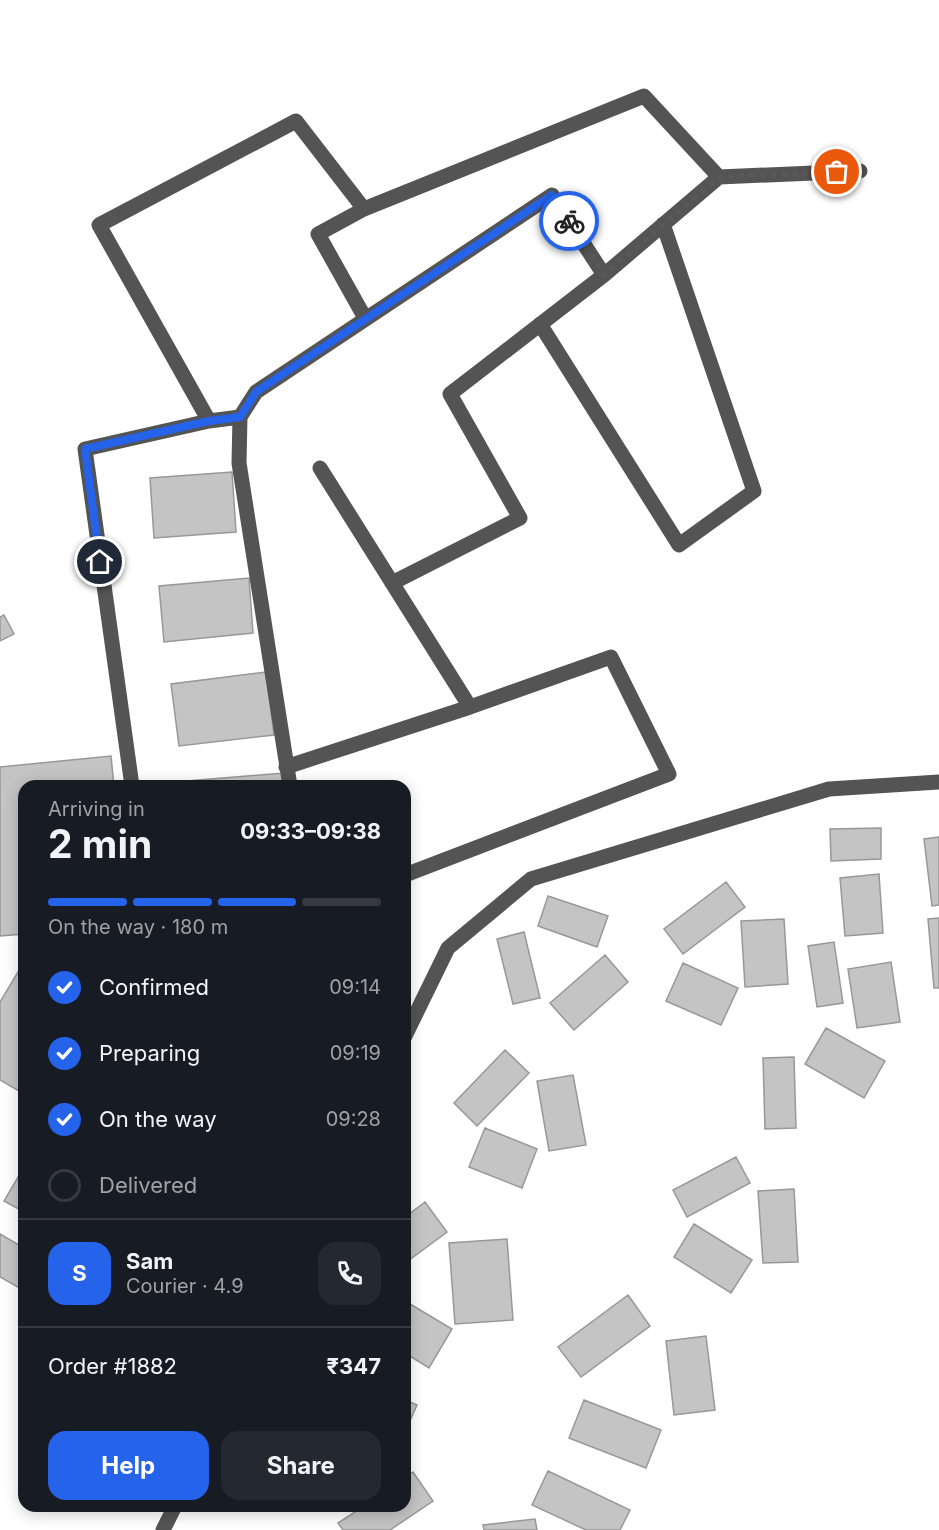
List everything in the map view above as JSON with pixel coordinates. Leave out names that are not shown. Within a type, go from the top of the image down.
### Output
[{"type":"street","points":[[365,318],[318,234],[364,208],[644,96],[719,177]]},
{"type":"street","points":[[209,421],[99,225],[296,121],[364,208]]},
{"type":"street","points":[[392,583],[520,518],[450,394],[604,275],[719,177],[860,171]]},
{"type":"street","points":[[289,780],[239,463],[240,417],[256,392],[552,195],[604,275]]},
{"type":"street","points":[[540,324],[679,545],[754,491],[663,224]]},
{"type":"street","points":[[131,780],[85,449],[209,421],[240,417]]},
{"type":"street","points":[[320,468],[470,707]]},
{"type":"street","points":[[286,767],[470,707],[611,657],[669,774],[411,873]]},
{"type":"street","points":[[411,1024],[448,948],[531,879],[829,789],[939,782]]},
{"type":"street","points":[[163,1530],[172,1512]]},
{"type":"building","points":[[232,472],[236,532],[154,538],[150,478]]},
{"type":"building","points":[[249,578],[253,633],[164,642],[159,586]]},
{"type":"building","points":[[4,615],[14,634],[0,641],[0,617]]},
{"type":"building","points":[[266,672],[274,735],[179,746],[171,684]]},
{"type":"building","points":[[111,756],[113,780],[18,780],[18,934],[0,936],[0,767]]},
{"type":"building","points":[[284,773],[285,780],[199,780]]},
{"type":"building","points":[[881,828],[881,859],[831,861],[830,829]]},
{"type":"building","points":[[939,837],[939,905],[932,906],[924,839]]},
{"type":"building","points":[[879,874],[883,933],[845,936],[840,878]]},
{"type":"building","points":[[726,882],[745,907],[683,954],[664,929]]},
{"type":"building","points":[[548,896],[608,916],[597,947],[538,926]]},
{"type":"building","points":[[939,918],[939,988],[934,988],[928,919]]},
{"type":"building","points":[[784,919],[788,984],[745,987],[741,921]]},
{"type":"building","points":[[524,932],[540,998],[513,1004],[497,939]]},
{"type":"building","points":[[834,942],[843,1003],[817,1007],[808,946]]},
{"type":"building","points":[[605,955],[628,982],[574,1030],[550,1003]]},
{"type":"building","points":[[891,962],[900,1022],[857,1028],[848,969]]},
{"type":"building","points":[[683,963],[738,988],[721,1025],[666,1001]]},
{"type":"building","points":[[18,972],[18,1090],[0,1080],[0,1002]]},
{"type":"building","points":[[826,1028],[885,1061],[864,1098],[805,1064]]},
{"type":"building","points":[[505,1050],[529,1073],[477,1126],[454,1103]]},
{"type":"building","points":[[794,1057],[796,1128],[765,1129],[763,1058]]},
{"type":"building","points":[[573,1075],[586,1145],[549,1151],[537,1081]]},
{"type":"building","points":[[485,1128],[537,1149],[522,1188],[469,1167]]},
{"type":"building","points":[[736,1157],[750,1183],[687,1217],[673,1190]]},
{"type":"building","points":[[18,1177],[18,1209],[4,1201]]},
{"type":"building","points":[[794,1189],[798,1262],[763,1263],[758,1191]]},
{"type":"building","points":[[425,1202],[447,1232],[411,1259],[411,1212]]},
{"type":"building","points":[[694,1224],[752,1260],[731,1293],[674,1257]]},
{"type":"building","points":[[0,1234],[18,1244],[18,1287],[0,1277]]},
{"type":"building","points":[[507,1239],[513,1320],[455,1324],[449,1243]]},
{"type":"building","points":[[628,1295],[650,1326],[581,1377],[558,1347]]},
{"type":"building","points":[[411,1305],[452,1329],[429,1368],[411,1357]]},
{"type":"building","points":[[706,1336],[715,1410],[674,1415],[666,1341]]},
{"type":"building","points":[[584,1400],[661,1430],[646,1468],[569,1438]]},
{"type":"building","points":[[411,1402],[417,1405],[411,1418]]},
{"type":"building","points":[[548,1471],[630,1510],[620,1530],[586,1530],[532,1505]]},
{"type":"building","points":[[413,1472],[433,1501],[390,1530],[343,1530],[338,1523],[355,1512],[411,1512],[411,1474]]},
{"type":"building","points":[[535,1519],[537,1530],[484,1530],[483,1525]]},
{"type":"way so far","points":[[569,221],[604,275],[719,177],[837,172]]},
{"type":"route","points":[[100,562],[85,449],[209,421],[240,417],[256,392],[552,195],[569,221]]}]
